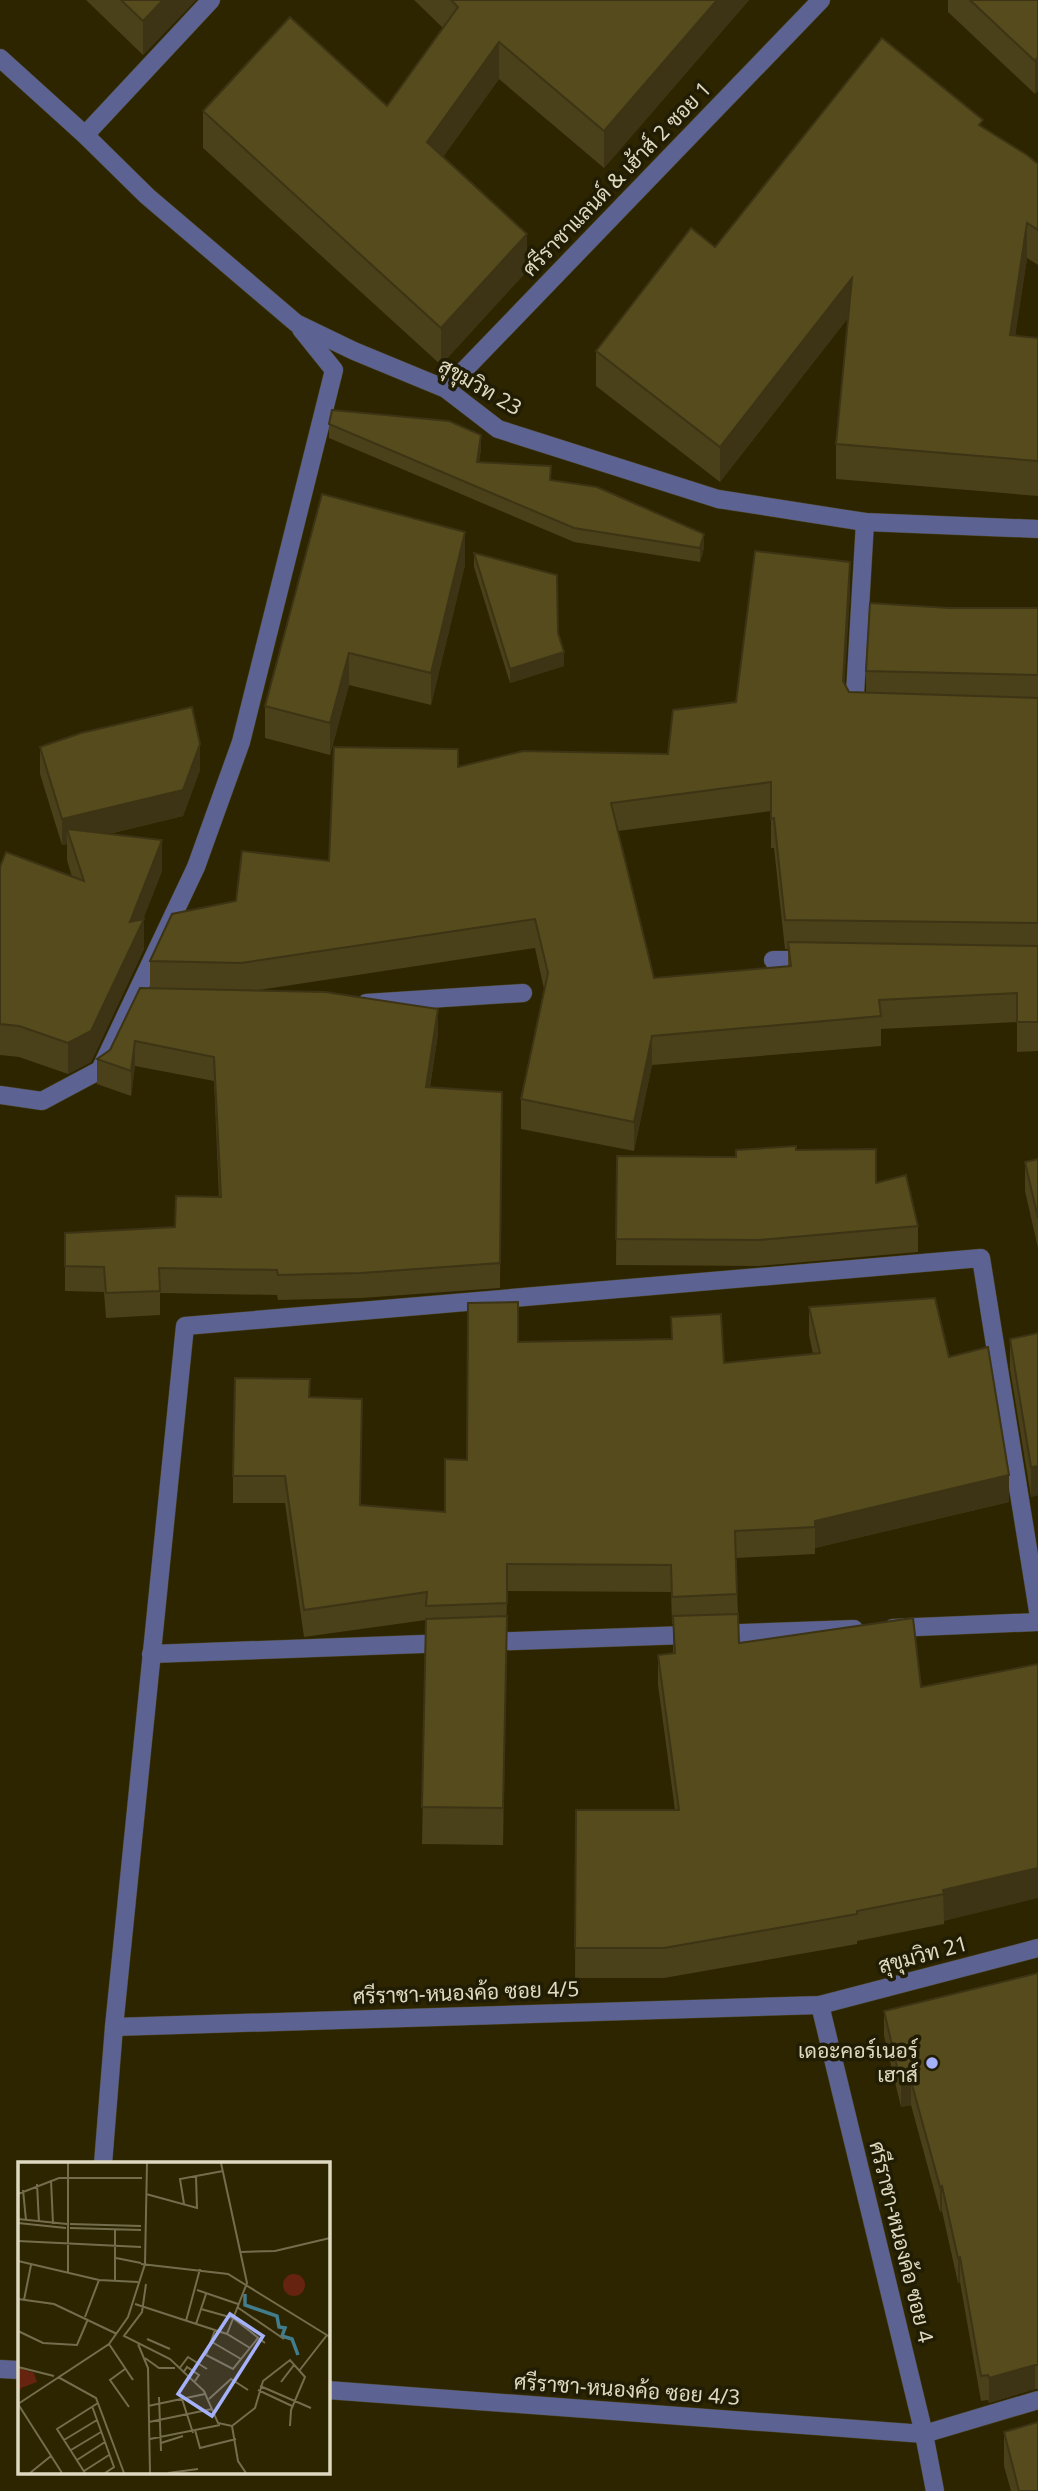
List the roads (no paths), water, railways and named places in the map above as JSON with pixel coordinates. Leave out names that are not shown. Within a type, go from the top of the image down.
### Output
[{"type":"street","points":[[85,135],[211,0]]},
{"type":"street","name":"ศรีราชาแลนด์ & เฮ้าส์ 2 ซอย 1","points":[[446,390],[821,0]]},
{"type":"street","name":"สุขุมวิท 23","points":[[0,58],[85,135],[146,196],[296,323],[446,390],[498,429],[718,499],[865,522],[1038,529]]},
{"type":"street","points":[[0,1095],[42,1101],[100,1070],[140,1002],[196,867],[241,742],[334,370],[296,323]]},
{"type":"street","points":[[865,522],[854,711],[867,711]]},
{"type":"street","points":[[773,960],[826,960]]},
{"type":"street","points":[[344,1005],[523,993]]},
{"type":"street","points":[[103,2162],[114,2027],[185,1326],[981,1258],[1038,1611]]},
{"type":"street","points":[[151,1654],[1038,1622]]},
{"type":"street","name":"สุขุมวิท 21","points":[[820,2005],[1038,1948]]},
{"type":"street","name":"ศรีราชา-หนองค้อ ซอย 4/5","points":[[114,2027],[820,2005]]},
{"type":"street","name":"ศรีราชา-หนองค้อ ซอย 4","points":[[820,2005],[924,2434],[935,2491]]},
{"type":"street","points":[[0,2369],[18,2370]]},
{"type":"street","name":"ศรีราชา-หนองค้อ ซอย 4/3","points":[[329,2390],[924,2434]]},
{"type":"street","points":[[924,2434],[1038,2400]]},
{"type":"place","name":"เดอะคอร์เนอร์ เฮาส์","points":[[932,2063]]}]
